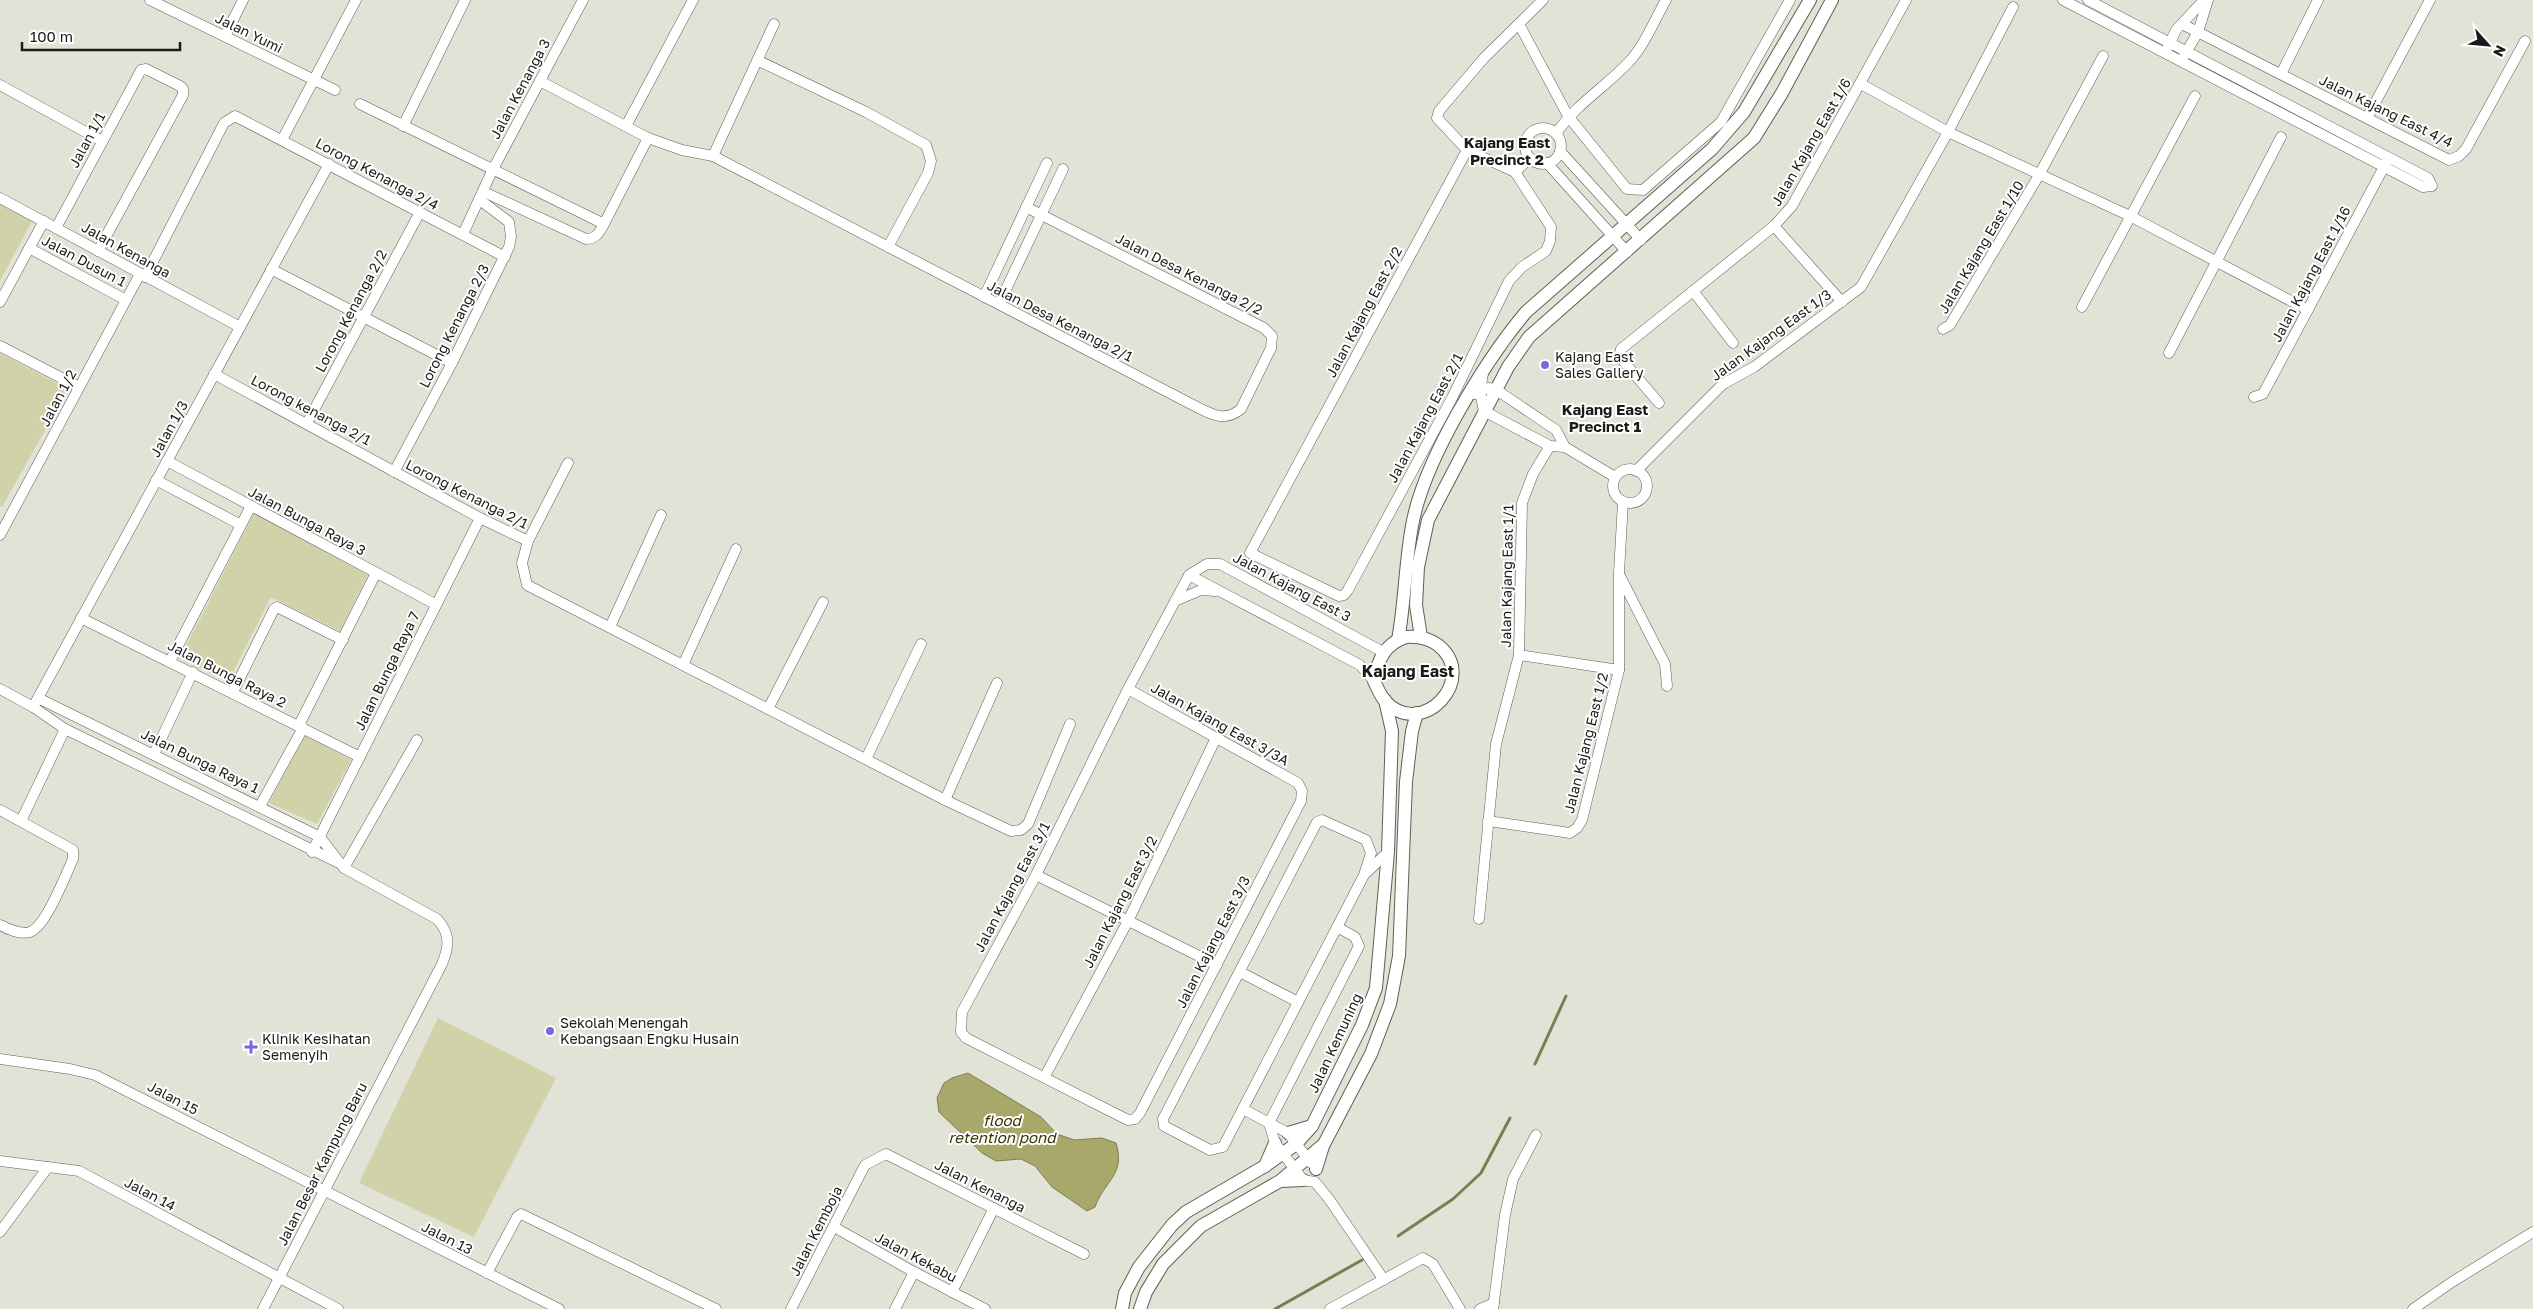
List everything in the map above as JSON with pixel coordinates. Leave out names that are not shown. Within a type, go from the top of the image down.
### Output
[{"type":"street","name":"Jalan Yumi","points":[[150,0],[335,90]]},
{"type":"street","points":[[225,36],[243,0]]},
{"type":"street","points":[[282,140],[356,0]]},
{"type":"street","points":[[403,126],[466,0]]},
{"type":"street","points":[[626,126],[693,0]]},
{"type":"street","points":[[1530,158],[1515,172],[1467,150],[1437,118],[1439,111],[1484,58],[1542,0]]},
{"type":"street","points":[[1556,134],[1568,116],[1627,64],[1639,49],[1666,0]]},
{"type":"street","points":[[1519,24],[1568,116],[1626,189],[1643,190],[1721,122],[1790,0]]},
{"type":"street","points":[[1398,640],[1403,612],[1412,526],[1420,494],[1466,401],[1502,340],[1526,312],[1614,238],[1712,149],[1744,112],[1810,0]]},
{"type":"street","points":[[1421,637],[1416,605],[1418,566],[1428,520],[1508,367],[1529,337],[1641,240],[1754,138],[1782,93],[1832,0]]},
{"type":"street","name":"Jalan Kajang East 1/6","points":[[1658,403],[1619,356],[1620,352],[1774,226],[1792,206],[1906,0]]},
{"type":"street","points":[[2063,0],[2181,61],[2386,162]]},
{"type":"street","points":[[2088,0],[2187,51],[2386,162]]},
{"type":"street","points":[[2165,52],[2182,24],[2204,0]]},
{"type":"street","points":[[2181,61],[2198,32],[2208,0]]},
{"type":"street","points":[[2281,74],[2318,0]]},
{"type":"street","points":[[2367,118],[2430,0]]},
{"type":"street","name":"Jalan Kenanga 3","points":[[463,234],[492,171],[581,1]]},
{"type":"street","name":"Jalan Kajang East 1/3","points":[[1636,471],[1723,384],[1754,367],[1861,287],[1948,132],[2013,7]]},
{"type":"street","points":[[713,156],[734,108],[759,61],[774,24]]},
{"type":"street","name":"Jalan Kajang East 4/4","points":[[2182,24],[2449,160],[2459,156],[2466,149],[2525,41]]},
{"type":"street","name":"Jalan Kajang East 1/10","points":[[1943,328],[1950,325],[2039,175],[2103,56]]},
{"type":"street","points":[[759,61],[866,112],[926,145],[931,161],[928,172],[888,247]]},
{"type":"street","name":"Jalan 1/1","points":[[56,228],[141,70],[146,69],[180,86],[183,89],[183,95],[98,251]]},
{"type":"street","name":"Jalan Desa Kenanga 2/1","points":[[540,82],[648,138],[682,150],[713,156],[1221,418]]},
{"type":"street","points":[[1861,84],[1948,132],[2130,216],[2308,310]]},
{"type":"street","points":[[0,85],[102,140]]},
{"type":"street","points":[[2082,307],[2195,96]]},
{"type":"street","points":[[360,104],[492,171],[604,224]]},
{"type":"street","name":"Lorong Kenanga 2/4","points":[[235,116],[505,257]]},
{"type":"street","name":"Jalan 1/2","points":[[0,535],[4,520],[126,300],[142,276],[224,123],[235,116]]},
{"type":"street","points":[[1547,128],[1556,134],[1560,142],[1560,151],[1553,161],[1538,163],[1530,158],[1526,142],[1531,133],[1547,128]]},
{"type":"street","points":[[482,196],[586,240],[597,236],[648,138]]},
{"type":"street","points":[[2169,353],[2281,138]]},
{"type":"street","name":"Jalan Kajang East 2/2","points":[[1250,552],[1467,150]]},
{"type":"street","points":[[1560,151],[1641,240]]},
{"type":"street","name":"Jalan Kajang East 1/16","points":[[2259,396],[2308,310],[2386,162]]},
{"type":"street","points":[[984,297],[1047,163]]},
{"type":"street","points":[[1547,163],[1627,252]]},
{"type":"street","name":"Jalan 1/3","points":[[35,702],[329,164]]},
{"type":"street","points":[[1000,304],[1063,169]]},
{"type":"street","name":"Jalan Kajang East 2/1","points":[[1250,552],[1338,596],[1344,595],[1348,590],[1452,398],[1509,281],[1522,267],[1546,251],[1550,241],[1551,227],[1515,172]]},
{"type":"street","name":"Lorong Kenanga 2/3","points":[[394,472],[452,363],[505,257],[511,237],[509,222],[482,196]]},
{"type":"street","name":"Jalan Kenanga","points":[[0,198],[240,327]]},
{"type":"street","name":"Jalan Desa Kenanga 2/2","points":[[1026,206],[1264,328],[1272,336],[1271,348],[1241,409],[1233,416],[1221,418]]},
{"type":"street","name":"Lorong Kenanga 2/2","points":[[307,423],[420,212]]},
{"type":"street","points":[[0,302],[44,221]]},
{"type":"street","points":[[1774,226],[1842,302]]},
{"type":"street","name":"Jalan Dusun 1","points":[[30,248],[126,300]]},
{"type":"street","points":[[271,270],[452,363]]},
{"type":"street","points":[[1693,291],[1734,343]]},
{"type":"street","points":[[0,346],[79,387]]},
{"type":"street","points":[[1483,372],[1480,392],[1484,411]]},
{"type":"street","name":"Lorong kenanga 2/1","points":[[214,374],[394,472]]},
{"type":"street","points":[[1466,401],[1488,388],[1495,389],[1556,430],[1565,447]]},
{"type":"street","points":[[1484,411],[1550,446],[1565,447],[1615,477]]},
{"type":"street","name":"Jalan Kajang East 1/1","points":[[1478,919],[1496,744],[1519,655],[1522,503],[1533,474],[1550,446]]},
{"type":"street","name":"Jalan Bunga Raya 3","points":[[167,461],[435,604]]},
{"type":"street","points":[[568,463],[528,541],[522,563],[527,585],[945,800],[1011,831],[1020,830],[1028,824],[1070,724]]},
{"type":"street","points":[[1622,471],[1636,471],[1646,481],[1644,495],[1632,503],[1623,502],[1614,491],[1615,477],[1622,471]]},
{"type":"street","name":"Lorong Kenanga 2/1","points":[[394,472],[480,518],[528,541]]},
{"type":"street","points":[[156,480],[241,525]]},
{"type":"street","name":"Jalan Kajang East 1/2","points":[[1488,820],[1570,833],[1578,828],[1582,820],[1619,670],[1618,573],[1623,502]]},
{"type":"street","points":[[170,661],[251,506]]},
{"type":"street","points":[[610,628],[661,515]]},
{"type":"street","name":"Jalan Bunga Raya 7","points":[[312,852],[435,604],[480,518]]},
{"type":"street","points":[[683,665],[736,549]]},
{"type":"street","name":"Jalan Kajang East 3","points":[[1189,575],[1207,564],[1220,564],[1383,652]]},
{"type":"street","points":[[260,806],[376,573]]},
{"type":"street","points":[[1618,573],[1665,664],[1667,686]]},
{"type":"street","points":[[1189,575],[1360,665],[1374,681],[1385,700],[1394,708],[1405,713],[1418,713],[1429,710],[1439,704],[1447,694],[1452,683],[1452,670],[1449,658],[1437,645],[1421,637],[1398,640],[1383,652],[1377,663],[1374,681]]},
{"type":"street","name":"Jalan Kajang East 3/1","points":[[1140,1113],[1136,1119],[1128,1120],[1046,1076],[966,1038],[961,1032],[962,1012],[977,981],[1036,875],[1128,689],[1189,575]]},
{"type":"street","points":[[1175,601],[1201,590],[1218,591]]},
{"type":"street","points":[[768,709],[823,602]]},
{"type":"street","points":[[233,692],[274,609],[277,607],[344,640]]},
{"type":"street","name":"Jalan Bunga Raya 2","points":[[81,618],[193,672],[360,757]]},
{"type":"street","points":[[866,759],[921,644]]},
{"type":"street","points":[[1519,655],[1619,670]]},
{"type":"street","points":[[154,754],[193,672]]},
{"type":"street","points":[[945,800],[997,683]]},
{"type":"street","points":[[0,689],[35,702]]},
{"type":"street","name":"Jalan Kajang East 3/3A","points":[[1128,689],[1298,783]]},
{"type":"street","name":"Jalan Kemuning","points":[[1122,1309],[1125,1293],[1139,1267],[1172,1225],[1186,1212],[1284,1154],[1312,1126],[1362,1025],[1376,988],[1388,852],[1392,731],[1385,700]]},
{"type":"street","name":"Jalan Besar Kampung Baru","points":[[35,702],[65,729],[341,865],[437,920],[445,927],[448,948],[263,1309]]},
{"type":"street","name":"Jalan Bunga Raya 1","points":[[35,702],[154,754],[320,837],[341,865]]},
{"type":"street","points":[[1140,1309],[1146,1292],[1163,1264],[1201,1226],[1280,1181],[1307,1175],[1371,1054],[1390,1004],[1399,948],[1406,782],[1412,731],[1418,713]]},
{"type":"street","points":[[22,821],[65,729]]},
{"type":"street","name":"Jalan Kajang East 3/2","points":[[1046,1076],[1128,920],[1216,738]]},
{"type":"street","points":[[341,865],[417,740]]},
{"type":"street","name":"Jalan Kajang East 3/3","points":[[1140,1113],[1301,801],[1302,791],[1298,783]]},
{"type":"street","points":[[0,810],[73,850],[73,859],[42,923],[30,932],[12,931],[0,925]]},
{"type":"street","points":[[1326,820],[1366,840],[1371,853],[1364,875],[1337,927],[1223,1147],[1218,1150],[1210,1150],[1162,1123],[1317,822],[1326,820]]},
{"type":"street","points":[[1364,875],[1388,852]]},
{"type":"street","points":[[1036,875],[1217,964]]},
{"type":"street","points":[[1337,927],[1355,936],[1359,946],[1270,1123],[1275,1143],[1329,1199],[1384,1280]]},
{"type":"street","points":[[1240,972],[1298,1002]]},
{"type":"street","name":"Jalan 15","points":[[0,1058],[70,1069],[95,1075],[323,1191]]},
{"type":"street","points":[[1243,1109],[1288,1133],[1308,1159],[1307,1175]]},
{"type":"street","points":[[1288,1133],[1312,1126]]},
{"type":"street","points":[[1480,1309],[1493,1306],[1505,1215],[1513,1180],[1536,1135]]},
{"type":"street","points":[[1265,1166],[1275,1143]]},
{"type":"street","points":[[1308,1159],[1324,1144]]},
{"type":"street","name":"Jalan Kenanga","points":[[865,1165],[886,1154],[1084,1254]]},
{"type":"street","name":"Jalan 14","points":[[0,1161],[79,1171],[278,1279],[338,1309]]},
{"type":"street","name":"Jalan Kemboja","points":[[792,1309],[865,1165]]},
{"type":"street","points":[[0,1232],[48,1167]]},
{"type":"street","name":"Jalan 13","points":[[323,1191],[559,1309]]},
{"type":"street","points":[[952,1292],[994,1208]]},
{"type":"street","points":[[487,1273],[516,1217],[521,1214],[716,1309]]},
{"type":"street","name":"Jalan Kekabu","points":[[834,1227],[985,1309]]},
{"type":"street","points":[[2413,1309],[2533,1232]]},
{"type":"street","points":[[1330,1309],[1423,1258],[1433,1264],[1460,1309]]},
{"type":"street","points":[[895,1309],[914,1272]]},
{"type":"green space","points":[[0,204],[32,221],[0,281]]},
{"type":"green space","points":[[0,353],[68,389],[2,507],[0,506]]},
{"type":"green space","points":[[254,513],[368,575],[340,631],[271,597],[228,682],[180,658]]},
{"type":"green space","points":[[305,735],[351,760],[317,824],[269,803]]},
{"type":"green space","points":[[438,1018],[556,1078],[474,1237],[359,1183]]},
{"type":"water","name":"flood retention pond","points":[[968,1073],[1041,1117],[1057,1134],[1074,1140],[1102,1138],[1116,1143],[1118,1163],[1116,1170],[1095,1207],[1087,1211],[1052,1187],[1035,1166],[1021,1159],[996,1161],[982,1153],[939,1112],[937,1098],[944,1083],[952,1078]]},
{"type":"waterway","points":[[1535,1064],[1566,996]]},
{"type":"waterway","points":[[1398,1236],[1453,1199],[1481,1173],[1510,1118]]},
{"type":"waterway","points":[[1275,1309],[1362,1260]]},
{"type":"place","name":"Kajang East Sales Gallery","points":[[1545,365]]},
{"type":"place","name":"Sekolah Menengah Kebangsaan Engku Husain","points":[[550,1031]]},
{"type":"place","name":"Klinik Kesihatan Semenyih","points":[[251,1047]]},
{"type":"district","name":"Kajang East Precinct 2","points":[[1507,152]]},
{"type":"district","name":"Kajang East Precinct 1","points":[[1605,418]]},
{"type":"district","name":"Kajang East","points":[[1408,671]]}]
